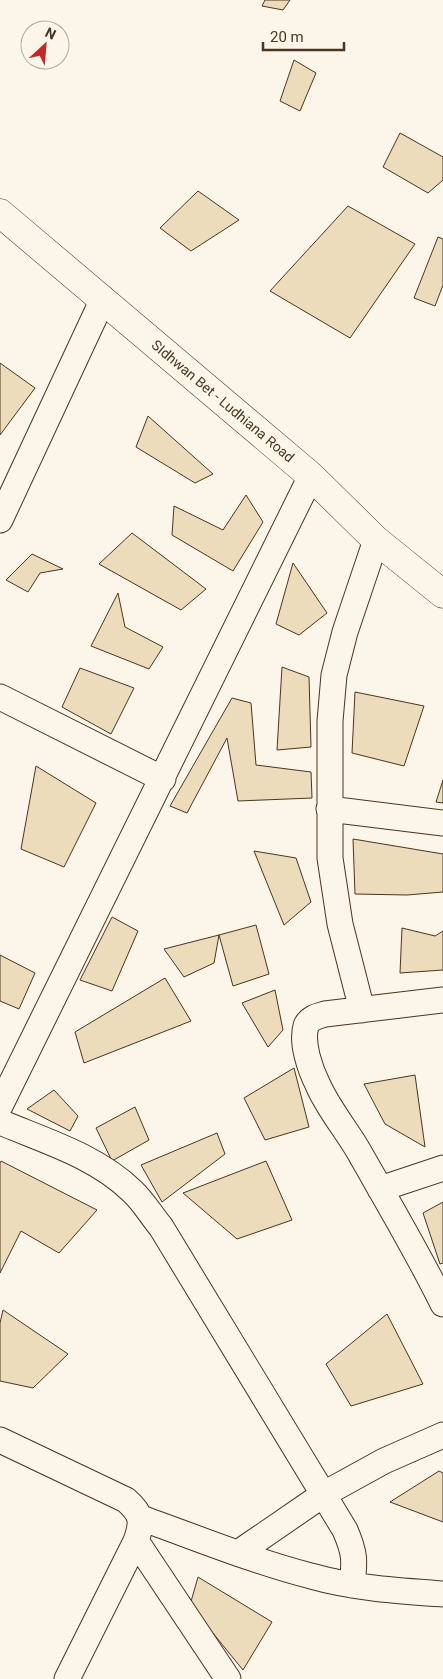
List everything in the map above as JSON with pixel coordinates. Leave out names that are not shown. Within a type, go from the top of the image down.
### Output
[{"type":"main road","name":"SIdhwan Bet - Ludhiana Road","points":[[0,213],[311,476],[376,540],[443,594]]},
{"type":"street","points":[[0,520],[103,299]]},
{"type":"street","points":[[0,1106],[311,476]]},
{"type":"street","points":[[362,1010],[340,924],[330,858],[330,721],[334,675],[376,540]]},
{"type":"street","points":[[1,699],[163,779]]},
{"type":"street","points":[[329,809],[443,823]]},
{"type":"street","points":[[443,1000],[325,1014],[308,1022],[305,1042],[318,1085],[424,1265],[443,1304]]},
{"type":"street","points":[[0,1122],[72,1152],[104,1168],[133,1191],[161,1227],[345,1530],[352,1546],[355,1562],[352,1585]]},
{"type":"street","points":[[380,1189],[443,1168]]},
{"type":"street","points":[[238,1553],[324,1494],[384,1461],[443,1435]]},
{"type":"street","points":[[0,1440],[126,1500],[135,1508],[138,1529],[228,1679]]},
{"type":"street","points":[[138,1529],[238,1553],[312,1577],[352,1585],[443,1594]]},
{"type":"street","points":[[67,1679],[138,1529]]},
{"type":"building","points":[[265,0],[290,0],[283,10],[262,6]]},
{"type":"building","points":[[294,60],[316,73],[300,111],[280,101]]},
{"type":"building","points":[[400,133],[443,157],[443,180],[428,193],[383,167]]},
{"type":"building","points":[[198,191],[239,220],[191,251],[160,228]]},
{"type":"building","points":[[348,206],[415,244],[350,338],[270,291]]},
{"type":"building","points":[[438,237],[443,239],[443,285],[435,306],[414,298]]},
{"type":"building","points":[[0,363],[35,388],[0,435]]},
{"type":"building","points":[[148,416],[213,474],[195,483],[136,447]]},
{"type":"building","points":[[246,495],[263,522],[233,571],[172,535],[174,506],[223,530]]},
{"type":"building","points":[[132,533],[206,589],[181,610],[99,564]]},
{"type":"building","points":[[32,554],[63,569],[40,573],[28,592],[6,580]]},
{"type":"building","points":[[293,563],[327,613],[299,635],[276,624]]},
{"type":"building","points":[[118,593],[125,627],[163,647],[149,669],[91,646]]},
{"type":"building","points":[[282,667],[309,677],[311,747],[277,750]]},
{"type":"building","points":[[80,668],[134,688],[111,734],[62,707]]},
{"type":"building","points":[[355,692],[424,706],[404,766],[352,753]]},
{"type":"building","points":[[232,698],[251,703],[256,765],[311,772],[312,798],[238,801],[227,738],[187,813],[170,806]]},
{"type":"building","points":[[36,766],[96,803],[64,867],[21,849]]},
{"type":"building","points":[[443,780],[443,803],[436,802]]},
{"type":"building","points":[[353,839],[443,854],[443,892],[407,895],[355,894]]},
{"type":"building","points":[[254,851],[296,858],[311,902],[284,925]]},
{"type":"building","points":[[112,917],[138,931],[112,991],[80,980]]},
{"type":"building","points":[[256,925],[269,974],[233,986],[219,935]]},
{"type":"building","points":[[402,928],[435,936],[443,931],[443,970],[400,973]]},
{"type":"building","points":[[219,935],[214,963],[184,977],[164,949]]},
{"type":"building","points":[[0,955],[35,973],[19,1009],[0,1001]]},
{"type":"building","points":[[165,978],[191,1021],[84,1063],[75,1032]]},
{"type":"building","points":[[275,990],[283,1030],[268,1047],[242,1003]]},
{"type":"building","points":[[294,1068],[309,1127],[265,1140],[244,1098]]},
{"type":"building","points":[[415,1075],[425,1147],[385,1124],[364,1084]]},
{"type":"building","points":[[54,1090],[78,1116],[70,1131],[27,1109]]},
{"type":"building","points":[[135,1107],[149,1140],[112,1161],[96,1128]]},
{"type":"building","points":[[217,1133],[225,1154],[162,1202],[141,1165]]},
{"type":"building","points":[[1,1161],[97,1210],[59,1253],[21,1231],[0,1273],[0,1163]]},
{"type":"building","points":[[266,1161],[292,1220],[237,1239],[183,1193]]},
{"type":"building","points":[[443,1202],[443,1263],[440,1264],[423,1213]]},
{"type":"building","points":[[3,1310],[68,1354],[33,1388],[0,1381],[0,1323]]},
{"type":"building","points":[[387,1314],[423,1384],[351,1406],[326,1364]]},
{"type":"building","points":[[439,1471],[443,1473],[443,1522],[390,1502]]},
{"type":"building","points":[[198,1577],[272,1622],[243,1670],[190,1605]]}]
